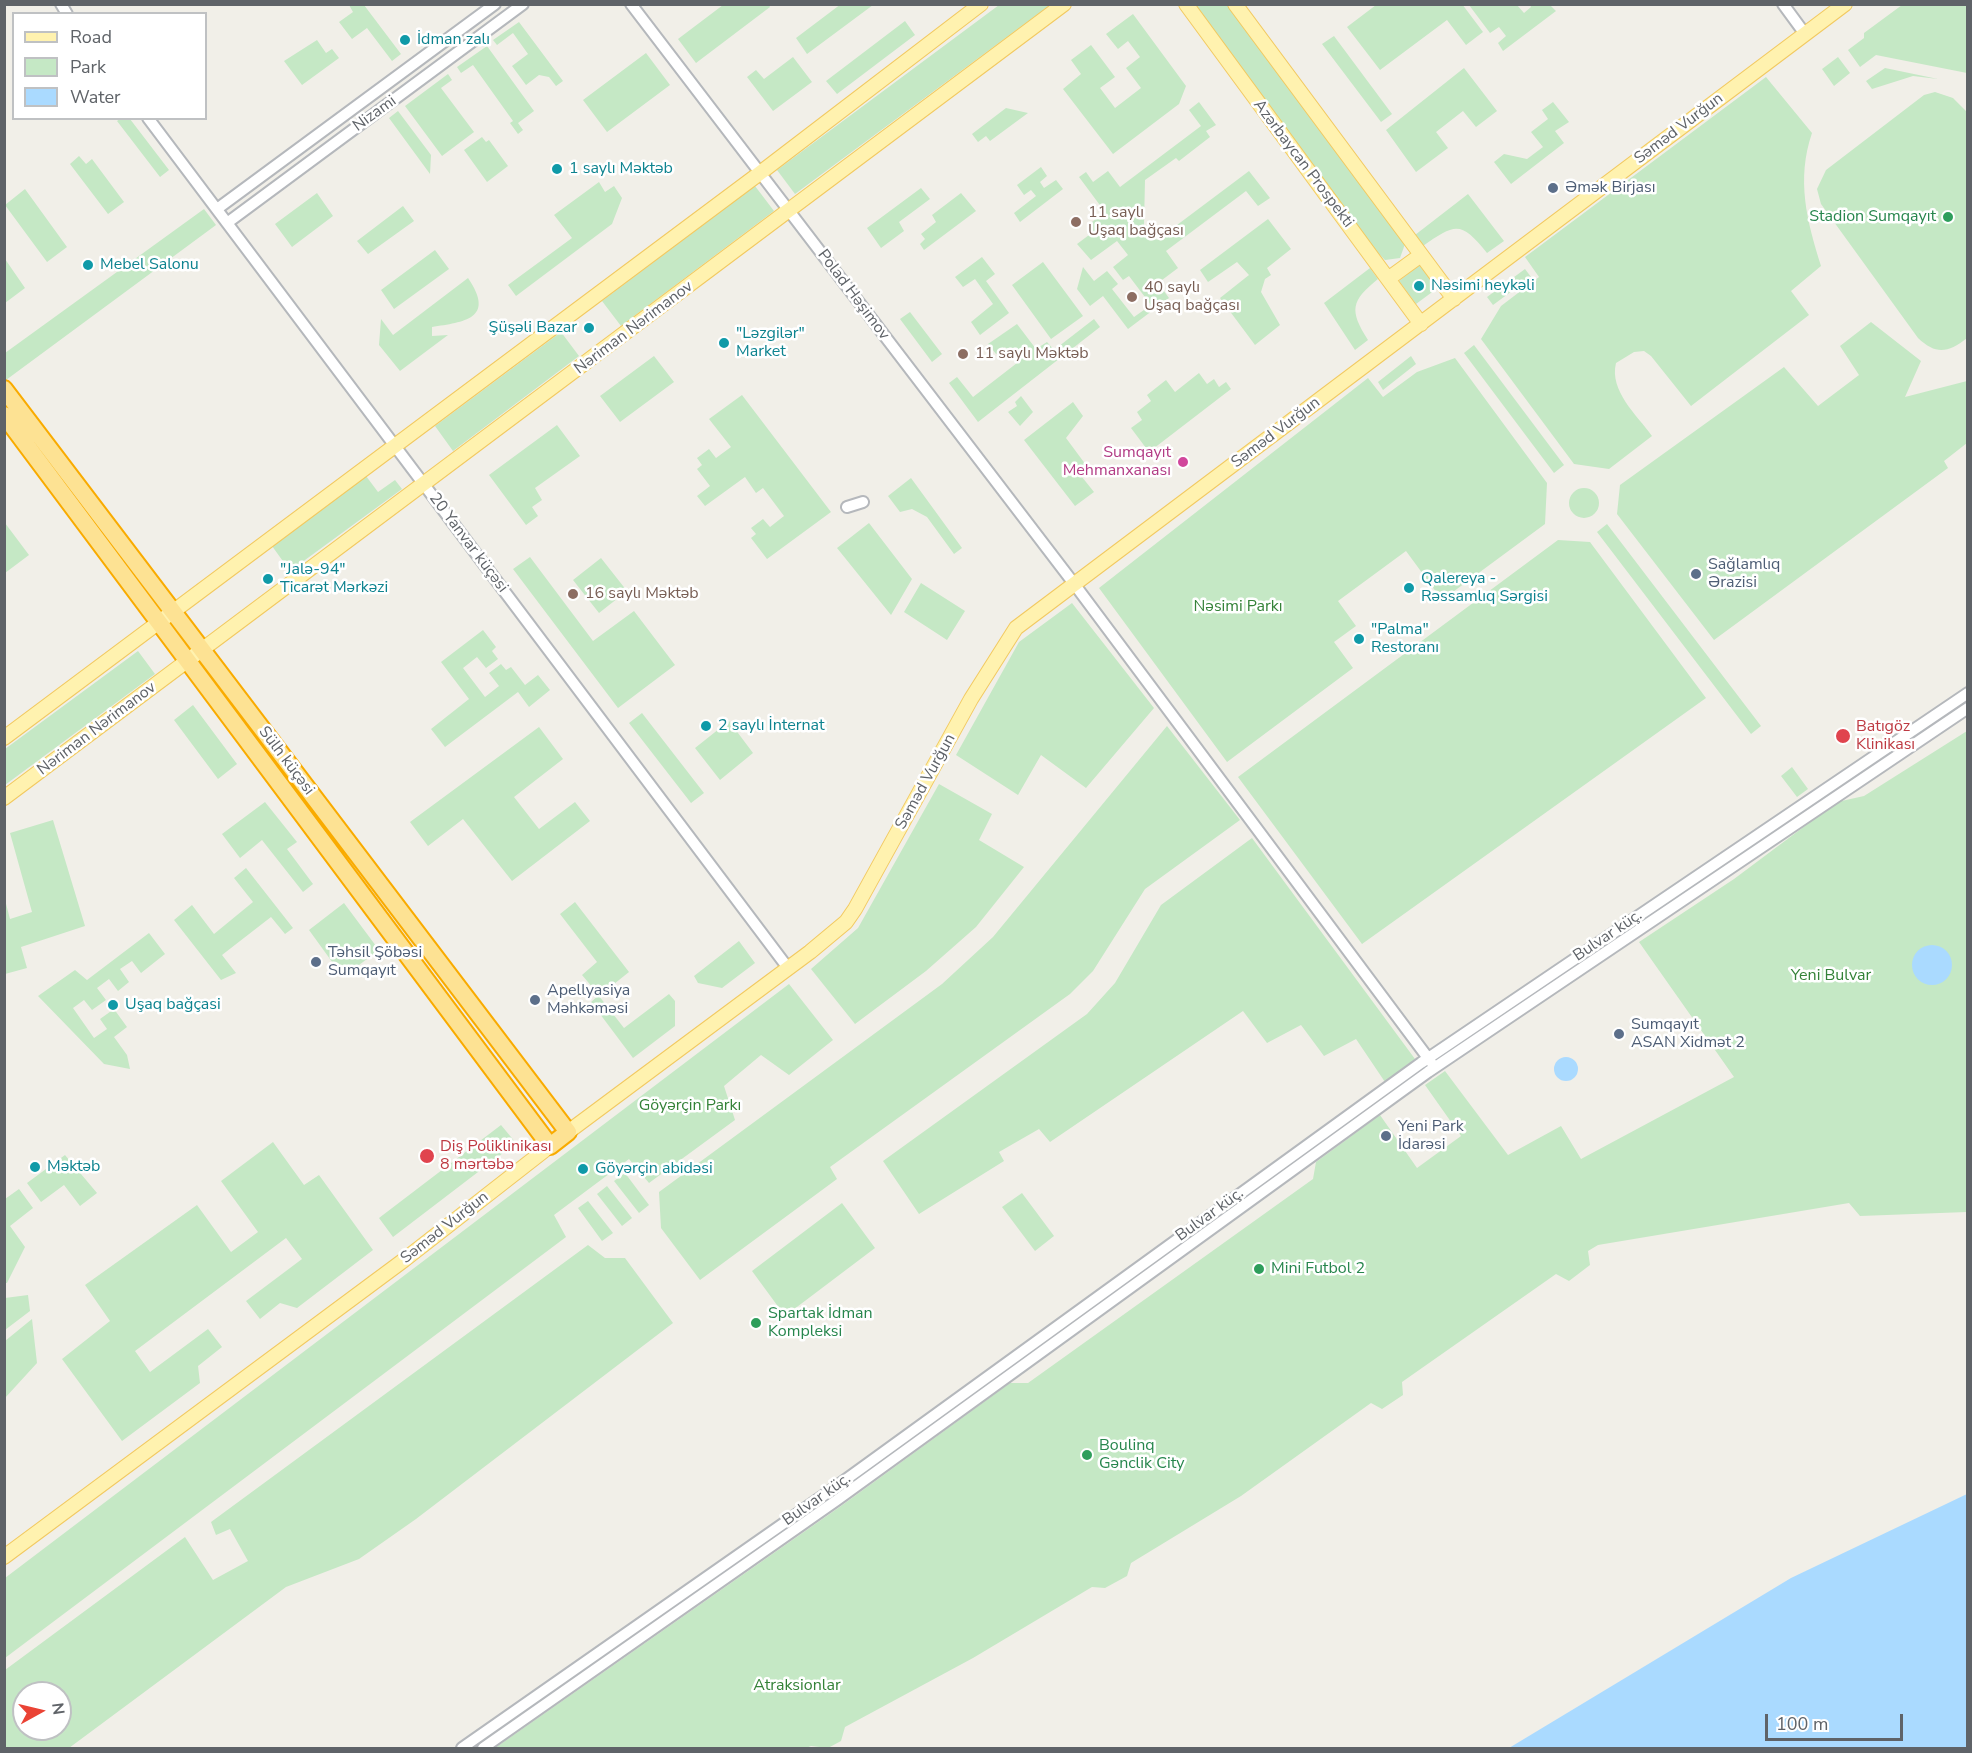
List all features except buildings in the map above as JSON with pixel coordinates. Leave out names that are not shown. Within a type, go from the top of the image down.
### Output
[{"type":"highway","name":"Sülh küçəsi","points":[[4,389],[167,617],[189,660],[244,720],[398,909],[568,1132]]},
{"type":"highway","name":"Sülh küçəsi","points":[[4,415],[167,617],[202,650],[244,720],[383,921],[550,1146]]},
{"type":"highway","points":[[383,921],[398,909]]},
{"type":"highway","name":"Səməd Vurğun","points":[[550,1146],[568,1132]]},
{"type":"main road","points":[[4,738],[760,173],[981,4]]},
{"type":"main road","name":"Nəriman Nərimanov","points":[[4,798],[1064,4]]},
{"type":"main road","name":"Azərbaycan Prospekti","points":[[1186,4],[1421,324]]},
{"type":"main road","points":[[1235,4],[1454,299]]},
{"type":"main road","name":"Səməd Vurğun","points":[[568,1132],[836,931],[855,909],[1010,635],[1845,4]]},
{"type":"main road","points":[[1388,279],[1421,255]]},
{"type":"main road","name":"Səməd Vurğun","points":[[4,1557],[404,1260],[550,1146]]},
{"type":"street","name":"Nizami","points":[[218,209],[495,4]]},
{"type":"street","name":"Nizami","points":[[227,223],[523,4]]},
{"type":"street","name":"Polad Həşimov","points":[[631,4],[1075,585],[1435,1067]]},
{"type":"street","points":[[1782,4],[1805,34]]},
{"type":"street","name":"20 Yanvar küçəsi","points":[[150,120],[788,968]]},
{"type":"street","points":[[847,507],[863,502]]},
{"type":"street","name":"Bulvar küç.","points":[[462,1749],[830,1491],[1428,1058],[1968,693]]},
{"type":"street","name":"Bulvar küç.","points":[[483,1749],[837,1500],[1435,1067],[1968,708]]},
{"type":"street","points":[[1836,782],[1843,792]]},
{"type":"street","points":[[1312,1141],[1319,1151]]},
{"type":"street","points":[[1074,1314],[1080,1324]]},
{"type":"green space","points":[[841,4],[873,5],[807,54],[796,38]]},
{"type":"green space","points":[[1462,4],[1483,32],[1466,45],[1447,20],[1380,70],[1347,27],[1376,5]]},
{"type":"green space","points":[[349,5],[364,5],[401,54],[392,61],[367,28],[352,39],[339,22],[353,12]]},
{"type":"green space","points":[[723,5],[769,5],[770,7],[696,63],[678,39]]},
{"type":"green space","points":[[999,5],[1050,5],[795,194],[777,170]]},
{"type":"green space","points":[[1194,5],[1228,5],[1405,244],[1400,258],[1385,260],[1378,253]]},
{"type":"green space","points":[[1469,5],[1517,5],[1524,13],[1531,7],[1530,5],[1550,5],[1556,11],[1503,51],[1498,43],[1506,36],[1499,27],[1490,33]]},
{"type":"green space","points":[[1902,5],[1967,5],[1967,73],[1876,55],[1860,67],[1848,50],[1864,38],[1864,33]]},
{"type":"green space","points":[[1133,14],[1186,86],[1179,104],[1113,154],[1063,89],[1081,74],[1071,60],[1091,45],[1115,77],[1100,88],[1115,108],[1141,88],[1126,68],[1140,57],[1128,41],[1118,49],[1106,34]]},
{"type":"green space","points":[[905,21],[915,35],[837,94],[826,81]]},
{"type":"green space","points":[[519,22],[563,81],[556,86],[549,77],[539,75],[526,85],[512,66],[528,54],[513,33],[497,45],[493,40]]},
{"type":"green space","points":[[1334,36],[1392,114],[1381,122],[1322,44]]},
{"type":"green space","points":[[317,40],[326,53],[332,49],[339,58],[302,85],[284,61]]},
{"type":"green space","points":[[487,46],[534,111],[518,123],[523,130],[518,134],[510,123],[513,121],[473,65],[461,73],[457,67]]},
{"type":"green space","points":[[646,53],[670,85],[607,132],[583,100]]},
{"type":"green space","points":[[793,57],[812,82],[773,111],[747,77],[756,70],[764,79]]},
{"type":"green space","points":[[1838,57],[1850,73],[1834,86],[1822,69]]},
{"type":"green space","points":[[1464,68],[1497,111],[1476,127],[1463,111],[1436,132],[1448,148],[1416,172],[1386,130]]},
{"type":"green space","points":[[1885,68],[1938,79],[1913,76],[1872,89],[1866,81]]},
{"type":"green space","points":[[448,74],[452,80],[441,88],[474,132],[442,156],[405,106]]},
{"type":"green space","points":[[1766,77],[1812,133],[1805,167],[1805,200],[1811,233],[1821,266],[1791,291],[1809,315],[1691,406],[1651,356],[1644,351],[1634,352],[1616,363],[1615,373],[1620,393],[1652,436],[1609,469],[1574,464],[1481,339],[1501,306],[1539,277],[1525,257]]},
{"type":"green space","points":[[1935,92],[1953,98],[1967,112],[1967,338],[1954,347],[1942,350],[1931,347],[1918,338],[1821,204],[1817,189],[1826,170],[1924,95]]},
{"type":"green space","points":[[1199,102],[1216,125],[1206,131],[1210,137],[1179,161],[1176,158],[1145,180],[1144,225],[1157,240],[1249,171],[1270,198],[1258,206],[1246,191],[1166,251],[1178,268],[1158,283],[1169,298],[1128,329],[1103,296],[1090,306],[1077,289],[1083,267],[1094,281],[1107,271],[1118,284],[1112,289],[1134,317],[1151,305],[1129,276],[1123,280],[1113,267],[1128,255],[1117,241],[1091,260],[1077,244],[1093,232],[1088,225],[1105,212],[1079,177],[1086,172],[1093,182],[1108,171],[1120,187],[1201,126],[1189,110]]},
{"type":"green space","points":[[1553,102],[1569,122],[1555,131],[1564,143],[1511,184],[1494,162],[1504,154],[1527,159],[1543,147],[1531,132],[1548,119],[1542,110]]},
{"type":"green space","points":[[1006,108],[1028,113],[990,141],[986,136],[978,142],[972,134]]},
{"type":"green space","points":[[398,111],[431,155],[430,174],[389,118]]},
{"type":"green space","points":[[131,120],[169,170],[160,177],[117,121]]},
{"type":"green space","points":[[482,137],[486,142],[489,140],[508,166],[487,182],[464,150]]},
{"type":"green space","points":[[79,156],[86,164],[92,159],[124,202],[108,214],[70,164]]},
{"type":"green space","points":[[1041,167],[1047,176],[1040,182],[1044,188],[1056,180],[1063,189],[1020,222],[1014,213],[1036,196],[1031,190],[1024,195],[1017,185]]},
{"type":"green space","points":[[599,182],[605,192],[614,186],[622,198],[612,224],[516,296],[508,285],[572,238],[554,215]]},
{"type":"green space","points":[[755,186],[774,211],[621,326],[602,301]]},
{"type":"green space","points":[[921,188],[930,199],[899,222],[904,231],[881,248],[867,228]]},
{"type":"green space","points":[[25,189],[67,247],[47,262],[5,205]]},
{"type":"green space","points":[[317,193],[333,216],[292,247],[275,224]]},
{"type":"green space","points":[[961,193],[976,211],[924,250],[920,244],[925,239],[921,234],[936,222],[932,215]]},
{"type":"green space","points":[[1468,194],[1504,241],[1487,253],[1471,235],[1458,229],[1443,233],[1423,246],[1415,235]]},
{"type":"green space","points":[[403,206],[414,221],[368,254],[357,241]]},
{"type":"green space","points":[[204,209],[216,225],[6,380],[5,353]]},
{"type":"green space","points":[[1268,219],[1291,249],[1267,268],[1271,275],[1265,279],[1261,292],[1280,325],[1255,345],[1220,298],[1249,275],[1237,262],[1208,282],[1200,270]]},
{"type":"green space","points":[[435,250],[449,269],[394,309],[381,290]]},
{"type":"green space","points":[[982,257],[995,274],[986,281],[1009,313],[980,335],[971,322],[993,304],[975,279],[963,287],[955,277]]},
{"type":"green space","points":[[5,259],[25,288],[4,303]]},
{"type":"green space","points":[[1043,262],[1083,316],[1051,339],[1012,285]]},
{"type":"green space","points":[[1421,264],[1439,287],[1416,304],[1399,281]]},
{"type":"green space","points":[[1370,268],[1378,279],[1362,294],[1356,306],[1358,321],[1368,340],[1355,350],[1324,303]]},
{"type":"green space","points":[[1525,269],[1531,277],[1493,305],[1487,297]]},
{"type":"green space","points":[[468,278],[479,302],[477,310],[465,320],[432,327],[432,336],[448,335],[400,371],[379,345],[381,319],[393,335]]},
{"type":"green space","points":[[910,312],[942,354],[932,362],[900,319]]},
{"type":"green space","points":[[1094,319],[1100,327],[978,422],[949,383],[957,377],[973,397],[1017,363],[1005,347],[996,354],[988,344],[1017,324],[1036,349],[1047,342],[1054,350]]},
{"type":"green space","points":[[1871,322],[1921,361],[1905,397],[1967,381],[1967,443],[1944,461],[1948,468],[1714,640],[1617,514],[1620,485],[1784,367],[1818,406],[1859,375],[1840,346]]},
{"type":"green space","points":[[561,332],[579,356],[453,451],[435,426]]},
{"type":"green space","points":[[1474,345],[1564,465],[1554,473],[1464,353]]},
{"type":"green space","points":[[654,356],[674,382],[620,422],[600,396]]},
{"type":"green space","points":[[1411,356],[1416,364],[1383,390],[1378,382]]},
{"type":"green space","name":"Nəsimi Parkı","points":[[1455,358],[1547,483],[1545,524],[1442,600],[1406,551],[1338,601],[1356,626],[1334,642],[1353,668],[1227,762],[1099,588],[1368,378],[1383,397],[1417,372]]},
{"type":"green space","points":[[1199,373],[1207,384],[1214,379],[1219,387],[1226,382],[1231,389],[1149,452],[1131,428],[1142,420],[1137,412],[1151,401],[1147,395],[1166,380],[1175,392]]},
{"type":"green space","points":[[742,395],[831,512],[767,559],[751,538],[756,534],[751,528],[763,519],[770,527],[784,516],[763,488],[756,493],[745,477],[705,506],[697,496],[710,486],[697,469],[702,465],[697,458],[709,449],[716,458],[731,447],[709,419]]},
{"type":"green space","points":[[1021,396],[1033,412],[1020,426],[1008,412],[1017,406],[1015,402]]},
{"type":"green space","points":[[1073,402],[1083,416],[1066,438],[1086,465],[1078,472],[1094,492],[1075,506],[1024,440]]},
{"type":"green space","points":[[557,425],[580,456],[535,488],[542,500],[532,507],[538,516],[526,525],[489,475]]},
{"type":"green space","points":[[366,476],[378,492],[395,480],[402,489],[290,571],[272,546]]},
{"type":"green space","points":[[911,478],[962,548],[954,554],[927,517],[912,509],[900,512],[888,496]]},
{"type":"green space","points":[[1584,488],[1595,492],[1599,503],[1595,514],[1584,518],[1573,514],[1569,503],[1573,492]]},
{"type":"green space","points":[[5,523],[29,555],[5,573]]},
{"type":"green space","points":[[869,523],[912,579],[891,615],[837,548]]},
{"type":"green space","points":[[1607,524],[1761,726],[1751,734],[1597,532]]},
{"type":"green space","points":[[1558,540],[1590,542],[1706,698],[1362,944],[1238,777]]},
{"type":"green space","points":[[530,557],[593,641],[634,611],[675,665],[618,708],[513,569]]},
{"type":"green space","points":[[601,558],[627,591],[599,613],[573,580]]},
{"type":"green space","points":[[921,583],[965,611],[947,640],[904,612]]},
{"type":"green space","points":[[1072,603],[1154,708],[1086,788],[1041,755],[1018,795],[956,755],[1019,642]]},
{"type":"green space","points":[[483,630],[496,647],[492,651],[498,659],[486,668],[477,657],[463,668],[485,697],[499,686],[489,673],[501,664],[506,670],[511,667],[525,685],[538,675],[550,690],[529,707],[518,692],[445,747],[431,729],[469,699],[441,662]]},
{"type":"green space","points":[[138,651],[155,674],[5,785],[5,749]]},
{"type":"green space","points":[[193,705],[237,764],[218,779],[174,720]]},
{"type":"green space","points":[[642,713],[704,793],[691,803],[629,723]]},
{"type":"green space","points":[[729,721],[753,753],[720,780],[695,748]]},
{"type":"green space","points":[[1167,726],[1240,820],[1145,889],[1093,971],[1070,994],[830,1167],[837,1179],[700,1280],[661,1228],[659,1192],[942,984],[993,937]]},
{"type":"green space","points":[[539,727],[563,759],[514,797],[539,829],[575,802],[590,821],[512,881],[463,819],[428,846],[410,822]]},
{"type":"green space","name":"Yeni Bulvar","points":[[1967,731],[1967,1212],[1860,1216],[1849,1203],[1598,1245],[1588,1251],[1590,1265],[1569,1281],[1556,1274],[1402,1382],[1403,1395],[1382,1409],[1371,1403],[1241,1496],[1131,1563],[1127,1576],[1105,1588],[1092,1587],[973,1658],[845,1727],[841,1741],[828,1748],[811,1746],[806,1748],[495,1748],[841,1506],[1010,1383],[1028,1383],[1313,1179],[1316,1162],[1380,1115],[1417,1168],[1461,1136],[1425,1085],[1445,1071],[1508,1155],[1561,1126],[1581,1159],[1734,1077],[1639,942],[1734,879],[1837,802],[1864,796]]},
{"type":"green space","points":[[1792,767],[1808,789],[1797,797],[1781,776]]},
{"type":"green space","points":[[939,784],[992,814],[979,840],[1024,867],[976,927],[926,971],[855,1024],[811,969],[858,928]]},
{"type":"green space","points":[[265,802],[297,842],[287,849],[313,884],[303,892],[262,840],[240,858],[222,834]]},
{"type":"green space","points":[[53,820],[85,926],[21,947],[27,968],[5,974],[5,900],[10,919],[32,912],[10,833]]},
{"type":"green space","points":[[1252,838],[1415,1059],[1385,1082],[1356,1039],[1324,1056],[1301,1025],[1267,1043],[1243,1011],[1050,1142],[1039,1129],[999,1152],[1004,1161],[919,1214],[883,1161],[1087,1014],[1115,983],[1161,905]]},
{"type":"green space","points":[[246,868],[293,928],[285,934],[271,917],[222,955],[236,973],[221,980],[174,920],[192,905],[214,934],[253,902],[234,878]]},
{"type":"green space","points":[[575,902],[629,972],[599,996],[624,1028],[669,994],[675,1001],[675,1026],[633,1058],[591,1002],[599,995],[582,975],[597,962],[560,914]]},
{"type":"green space","points":[[344,903],[379,950],[343,977],[309,930]]},
{"type":"green space","points":[[149,933],[165,954],[141,973],[132,961],[120,969],[129,982],[118,991],[109,979],[97,988],[106,1000],[92,1010],[84,1000],[73,1008],[94,1038],[107,1029],[100,1019],[114,1009],[127,1027],[114,1037],[127,1055],[130,1069],[104,1064],[38,996],[75,970],[87,980]]},
{"type":"green space","points":[[739,941],[755,963],[722,988],[698,983],[694,976]]},
{"type":"green space","name":"Göyərçin Parkı","points":[[789,984],[833,1040],[789,1075],[761,1055],[724,1086],[735,1120],[649,1183],[629,1159],[554,1215],[566,1237],[5,1658],[5,1578]]},
{"type":"green space","points":[[501,1125],[516,1143],[393,1237],[379,1218]]},
{"type":"green space","points":[[273,1142],[304,1185],[319,1175],[373,1250],[297,1308],[280,1303],[260,1319],[246,1301],[302,1259],[286,1238],[135,1351],[150,1372],[208,1329],[222,1347],[198,1366],[200,1383],[122,1441],[62,1359],[110,1321],[85,1285],[197,1205],[231,1252],[258,1232],[221,1181]]},
{"type":"green space","points":[[65,1155],[97,1193],[80,1206],[64,1185],[41,1202],[27,1183]]},
{"type":"green space","points":[[625,1173],[649,1205],[639,1213],[614,1181]]},
{"type":"green space","points":[[607,1186],[632,1218],[622,1226],[597,1194]]},
{"type":"green space","points":[[19,1189],[33,1208],[10,1226],[25,1247],[5,1283],[5,1199]]},
{"type":"green space","points":[[1022,1193],[1054,1236],[1035,1251],[1002,1207]]},
{"type":"green space","points":[[588,1201],[613,1233],[602,1241],[578,1208]]},
{"type":"green space","points":[[842,1203],[875,1248],[785,1316],[752,1271]]},
{"type":"green space","points":[[588,1245],[605,1258],[625,1258],[673,1323],[416,1519],[359,1559],[286,1587],[69,1748],[5,1748],[5,1670],[185,1537],[213,1580],[248,1561],[230,1529],[216,1535],[211,1522]]},
{"type":"green space","points":[[28,1295],[30,1311],[5,1330],[5,1298]]},
{"type":"green space","points":[[32,1319],[37,1363],[5,1398],[5,1341]]},
{"type":"water","points":[[1932,945],[1946,951],[1952,965],[1946,979],[1932,985],[1918,979],[1912,965],[1918,951]]},
{"type":"water","points":[[1566,1057],[1575,1060],[1578,1069],[1575,1078],[1566,1081],[1557,1078],[1554,1069],[1557,1060]]},
{"type":"water","points":[[1967,1494],[1967,1748],[1509,1748],[1791,1578]]},
{"type":"place","name":"İdman zalı","points":[[405,40]]},
{"type":"place","name":"1 saylı Məktəb","points":[[557,169]]},
{"type":"place","name":"Əmək Birjası","points":[[1553,188]]},
{"type":"place","name":"Stadion Sumqayıt","points":[[1948,217]]},
{"type":"place","name":"11 saylı Uşaq bağçası","points":[[1076,222]]},
{"type":"place","name":"Mebel Salonu","points":[[88,265]]},
{"type":"place","name":"Nəsimi heykəli","points":[[1419,286]]},
{"type":"place","name":"40 saylı Uşaq bağçası","points":[[1132,297]]},
{"type":"place","name":"Şüşəli Bazar","points":[[589,328]]},
{"type":"place","name":"\"Ləzgilər\" Market","points":[[724,343]]},
{"type":"place","name":"11 saylı Məktəb","points":[[963,354]]},
{"type":"place","name":"Sumqayıt Mehmanxanası","points":[[1183,462]]},
{"type":"place","name":"Sağlamlıq Ərazisi","points":[[1696,574]]},
{"type":"place","name":"\"Jalə-94\" Ticarət Mərkəzi","points":[[268,579]]},
{"type":"place","name":"Qalereya - Rəssamlıq Sərgisi","points":[[1409,588]]},
{"type":"place","name":"16 saylı Məktəb","points":[[573,594]]},
{"type":"place","name":"\"Palma\" Restoranı","points":[[1359,639]]},
{"type":"place","name":"2 saylı İnternat","points":[[706,726]]},
{"type":"place","name":"Batıgöz Klinikası","points":[[1843,736]]},
{"type":"place","name":"Təhsil Şöbəsi Sumqayıt","points":[[316,962]]},
{"type":"place","name":"Apellyasiya Məhkəməsi","points":[[535,1000]]},
{"type":"place","name":"Uşaq bağçasi","points":[[113,1005]]},
{"type":"place","name":"Sumqayıt ASAN Xidmət 2","points":[[1619,1034]]},
{"type":"place","name":"Yeni Park İdarəsi","points":[[1386,1136]]},
{"type":"place","name":"Diş Poliklinikası 8 mərtəbə","points":[[427,1156]]},
{"type":"place","name":"Məktəb","points":[[35,1167]]},
{"type":"place","name":"Göyərçin abidəsi","points":[[583,1169]]},
{"type":"place","name":"Mini Futbol 2","points":[[1259,1269]]},
{"type":"place","name":"Spartak İdman Kompleksi","points":[[756,1323]]},
{"type":"place","name":"Boulinq Gənclik City","points":[[1087,1455]]},
{"type":"park label","name":"Atraksionlar","points":[[797,1686]]}]
